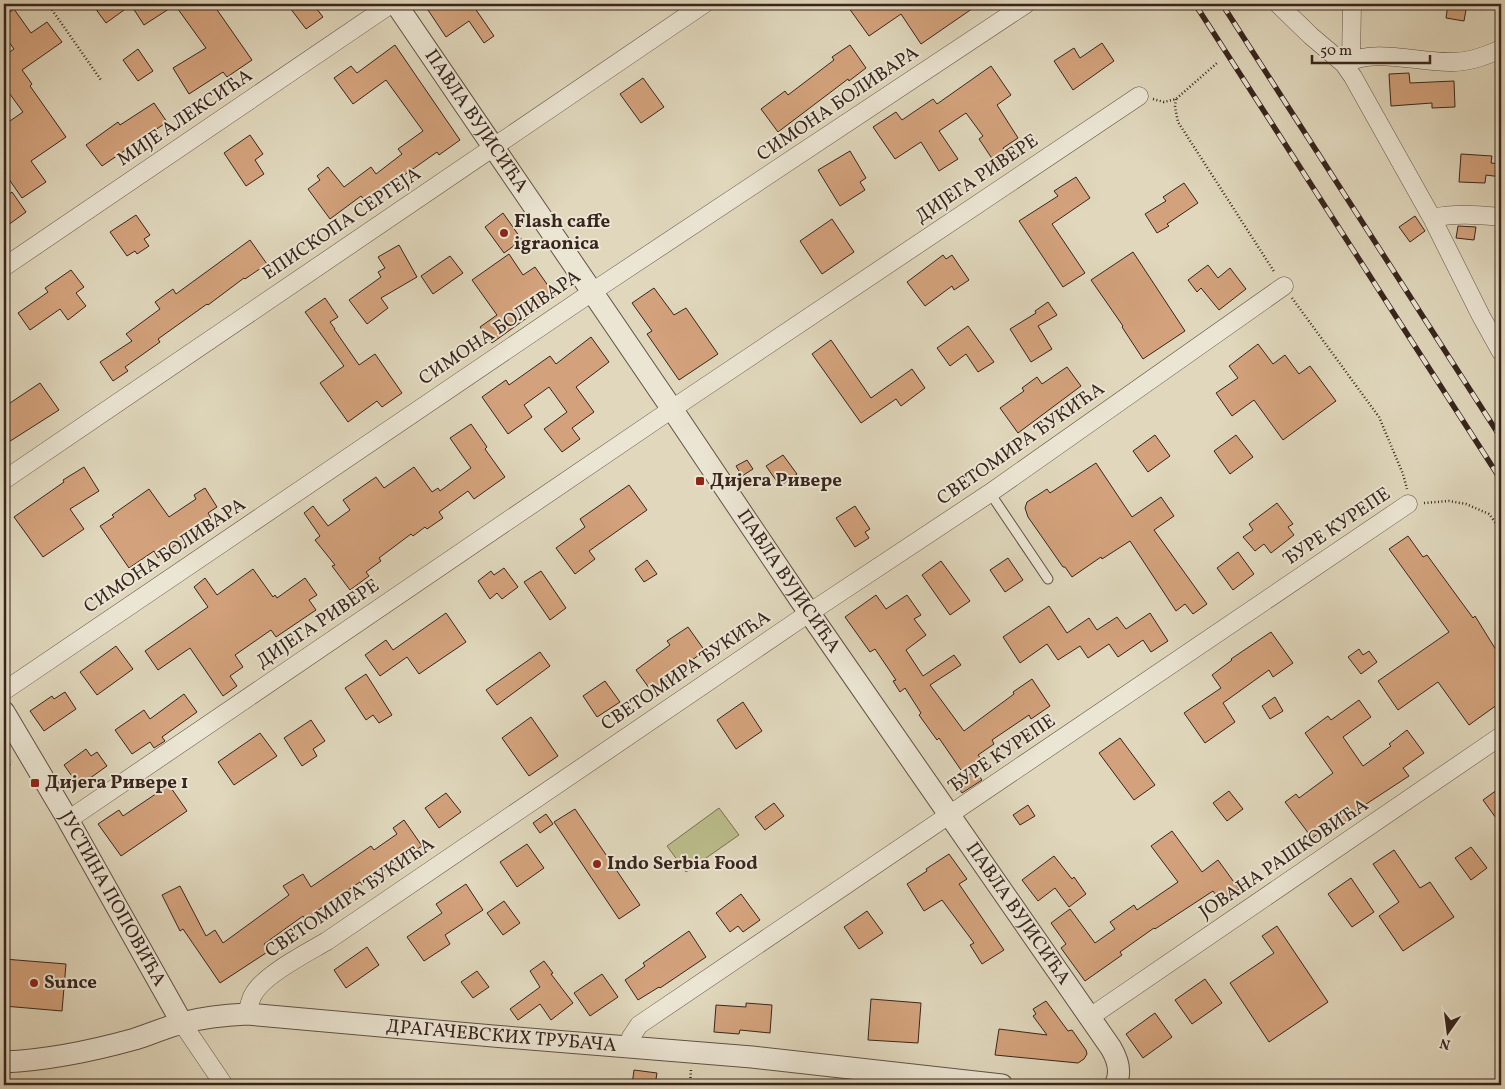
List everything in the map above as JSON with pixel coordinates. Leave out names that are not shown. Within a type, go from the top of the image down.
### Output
[{"type":"street","name":"МИЈЕ АЛЕКСИЋА","points":[[4,267],[391,4]]},
{"type":"street","name":"ПАВЛА ВУЈИСИЋА","points":[[396,4],[809,613],[1090,1017],[1115,1056],[1119,1073],[1115,1085]]},
{"type":"street","name":"ЕПИСКОПА СЕРГЕЈА","points":[[4,480],[704,4]]},
{"type":"street","points":[[1278,4],[1318,42],[1347,62],[1400,164],[1432,218],[1501,352]]},
{"type":"street","points":[[1347,62],[1352,4]]},
{"type":"street","name":"СИМОНА БОЛИВАРА","points":[[4,690],[593,292],[1025,5]]},
{"type":"street","points":[[1347,62],[1374,57],[1455,62],[1472,60],[1501,49]]},
{"type":"street","name":"ДИЈЕГА РИВЕРЕ","points":[[68,820],[672,409],[1140,96]]},
{"type":"street","points":[[1432,218],[1470,214],[1501,217]]},
{"type":"street","name":"СВЕТОМИРА ЂУКИЋА","points":[[247,1014],[253,994],[260,984],[275,973],[327,941],[809,613],[990,493],[1284,286]]},
{"type":"street","name":"ЂУРЕ КУРЕПЕ","points":[[629,1046],[630,1037],[639,1025],[1408,504]]},
{"type":"street","name":"ЈУСТИНА ПОПОВИЋА","points":[[4,712],[68,820],[182,1023],[224,1085]]},
{"type":"street","name":"ЈОВАНА РАШКОВИЋА","points":[[1090,1017],[1501,736]]},
{"type":"street","name":"ДРАГАЧЕВСКИХ ТРУБАЧА","points":[[4,1062],[39,1060],[71,1055],[136,1038],[182,1023],[216,1016],[247,1014],[761,1058],[1002,1085]]},
{"type":"lane","points":[[990,493],[1048,579]]},
{"type":"path","points":[[48,4],[101,80]]},
{"type":"path","points":[[1140,96],[1164,102],[1176,99],[1217,62]]},
{"type":"path","points":[[1408,504],[1449,501],[1466,504],[1489,514],[1501,530]]},
{"type":"green space","points":[[719,808],[739,835],[686,872],[667,846]]},
{"type":"building","points":[[92,4],[213,4],[252,60],[227,77],[223,72],[189,94],[173,68],[206,48],[175,5],[144,25],[131,5],[106,23]]},
{"type":"building","points":[[287,4],[313,4],[323,17],[306,29]]},
{"type":"building","points":[[438,4],[472,4],[494,36],[484,43],[469,21],[446,37],[428,10]]},
{"type":"building","points":[[846,4],[979,4],[921,44],[901,14],[869,36]]},
{"type":"building","points":[[1448,4],[1467,4],[1464,21],[1446,18]]},
{"type":"building","points":[[14,9],[31,33],[47,22],[62,42],[22,70],[32,84],[30,86],[66,137],[31,161],[46,182],[22,198],[4,172],[4,125],[23,112],[4,86],[4,56],[14,49],[4,35],[4,16]]},
{"type":"building","points":[[1102,43],[1114,61],[1073,90],[1054,61],[1074,48],[1080,58]]},
{"type":"building","points":[[395,45],[460,140],[439,155],[437,152],[366,202],[361,196],[330,219],[308,189],[320,180],[317,176],[328,167],[344,187],[371,167],[376,174],[402,154],[398,149],[423,131],[386,80],[353,104],[334,78],[351,66],[357,73]]},
{"type":"building","points":[[850,45],[866,68],[849,81],[848,79],[778,132],[761,109],[785,91],[788,95],[834,60],[832,57]]},
{"type":"building","points":[[138,49],[153,71],[138,81],[123,60]]},
{"type":"building","points":[[991,66],[1011,95],[997,105],[1018,138],[1003,148],[1009,158],[997,166],[979,139],[983,136],[966,113],[939,131],[958,159],[939,171],[921,142],[895,159],[873,127],[896,112],[902,120],[933,99],[937,104]]},
{"type":"building","points":[[1409,73],[1410,83],[1454,81],[1455,107],[1432,108],[1432,103],[1391,106],[1389,74]]},
{"type":"building","points":[[643,78],[664,107],[641,123],[620,94]]},
{"type":"building","points":[[154,103],[167,122],[102,166],[86,145],[118,122],[120,125]]},
{"type":"building","points":[[250,135],[263,154],[255,160],[264,174],[246,186],[224,153]]},
{"type":"building","points":[[850,151],[866,178],[860,182],[865,190],[840,206],[818,170]]},
{"type":"building","points":[[1461,154],[1492,156],[1491,163],[1501,164],[1501,177],[1486,175],[1485,183],[1459,182]]},
{"type":"building","points":[[1076,177],[1090,198],[1052,224],[1085,273],[1063,287],[1019,221],[1058,196],[1054,191]]},
{"type":"building","points":[[1184,183],[1198,203],[1157,233],[1145,214],[1166,201],[1163,197]]},
{"type":"building","points":[[12,192],[26,212],[4,228],[4,198]]},
{"type":"building","name":"Flash caffe igraonica","points":[[503,213],[522,240],[504,253],[485,227]]},
{"type":"building","points":[[136,215],[150,235],[144,239],[149,246],[137,254],[135,251],[127,256],[110,232]]},
{"type":"building","points":[[1415,216],[1425,231],[1410,242],[1399,227]]},
{"type":"building","points":[[832,219],[854,252],[822,274],[800,241]]},
{"type":"building","points":[[1458,226],[1476,227],[1474,240],[1456,238]]},
{"type":"building","points":[[250,240],[267,264],[244,278],[158,339],[160,342],[125,367],[128,371],[113,381],[100,362],[132,341],[126,334],[160,309],[155,302],[173,289],[176,294]]},
{"type":"building","points":[[399,245],[417,277],[381,298],[388,308],[367,324],[349,300],[381,277],[378,272],[385,268],[378,257]]},
{"type":"building","points":[[1133,252],[1185,331],[1143,359],[1091,280]]},
{"type":"building","points":[[509,254],[523,275],[535,267],[556,297],[492,343],[480,327],[497,315],[472,280]]},
{"type":"building","points":[[943,255],[946,259],[952,255],[969,280],[954,290],[952,286],[925,306],[907,282]]},
{"type":"building","points":[[450,256],[463,273],[433,294],[421,276]]},
{"type":"building","points":[[1208,265],[1218,278],[1230,268],[1246,289],[1219,310],[1201,288],[1197,292],[1188,280]]},
{"type":"building","points":[[71,270],[84,287],[76,293],[86,306],[68,320],[60,309],[30,330],[18,313],[48,292],[45,288]]},
{"type":"building","points":[[654,288],[674,315],[686,308],[718,354],[679,380],[647,334],[652,331],[632,303]]},
{"type":"building","points":[[325,298],[338,317],[330,322],[359,365],[375,354],[402,393],[382,407],[377,401],[348,422],[320,383],[344,366],[305,312]]},
{"type":"building","points":[[1048,302],[1057,315],[1038,326],[1052,349],[1031,362],[1010,329],[1036,313],[1035,311]]},
{"type":"building","points":[[968,326],[994,362],[978,372],[966,354],[950,366],[937,348]]},
{"type":"building","points":[[591,337],[609,362],[576,387],[594,412],[572,428],[580,439],[562,452],[544,429],[567,412],[549,387],[524,405],[532,417],[508,434],[482,397],[506,380],[509,385],[550,356],[556,364]]},
{"type":"building","points":[[831,340],[871,398],[912,369],[925,388],[901,406],[896,399],[861,423],[812,354]]},
{"type":"building","points":[[1258,344],[1273,364],[1285,355],[1299,374],[1310,366],[1336,401],[1283,440],[1254,400],[1232,416],[1216,393],[1238,378],[1229,366]]},
{"type":"building","points":[[1067,367],[1081,386],[1018,433],[1000,408],[1024,391],[1022,388],[1037,377],[1042,384]]},
{"type":"building","points":[[40,383],[59,410],[4,445],[4,407]]},
{"type":"building","points":[[471,424],[487,447],[485,449],[505,477],[474,499],[468,491],[439,512],[443,518],[427,529],[425,527],[413,536],[411,534],[379,558],[381,561],[366,572],[369,576],[350,590],[332,566],[335,565],[315,540],[320,536],[304,513],[313,506],[328,526],[350,510],[343,500],[376,477],[384,488],[414,467],[432,492],[438,488],[440,491],[471,468],[450,438]]},
{"type":"building","points":[[1155,435],[1170,456],[1148,472],[1133,451]]},
{"type":"building","points":[[1236,435],[1253,457],[1230,474],[1214,451]]},
{"type":"building","points":[[783,455],[797,474],[780,486],[766,466]]},
{"type":"building","points":[[747,460],[753,469],[742,476],[736,466]]},
{"type":"building","points":[[1096,463],[1132,517],[1161,497],[1174,516],[1154,530],[1207,604],[1193,614],[1185,604],[1176,611],[1130,541],[1102,559],[1101,557],[1072,577],[1028,517],[1025,508],[1027,502],[1047,489],[1050,493]]},
{"type":"building","points":[[84,467],[99,491],[70,509],[84,529],[43,557],[14,517],[64,482],[63,480]]},
{"type":"building","points":[[629,485],[647,510],[589,551],[595,559],[575,574],[556,548],[585,527],[580,519]]},
{"type":"building","points":[[205,488],[217,507],[208,513],[211,518],[182,537],[184,539],[158,558],[154,551],[129,568],[100,526],[114,517],[112,515],[149,489],[169,517],[196,499],[194,495]]},
{"type":"building","points":[[1277,503],[1293,524],[1288,527],[1294,535],[1271,553],[1264,544],[1255,551],[1243,537],[1253,530],[1249,524]]},
{"type":"building","points":[[855,506],[870,529],[865,532],[869,538],[855,547],[836,518]]},
{"type":"building","points":[[1408,536],[1423,557],[1427,555],[1473,618],[1475,616],[1501,658],[1501,702],[1469,725],[1438,682],[1398,710],[1378,681],[1449,632],[1389,549]]},
{"type":"building","points":[[1238,552],[1254,574],[1233,590],[1217,568]]},
{"type":"building","points":[[1008,558],[1023,580],[1005,592],[990,570]]},
{"type":"building","points":[[647,560],[657,574],[644,582],[635,569]]},
{"type":"building","points":[[941,561],[970,601],[950,615],[922,575]]},
{"type":"building","points":[[504,568],[518,587],[502,599],[497,593],[490,599],[478,581],[491,571],[494,575]]},
{"type":"building","points":[[253,569],[273,597],[275,595],[277,598],[305,578],[317,595],[309,600],[316,610],[276,637],[271,630],[235,655],[243,667],[230,676],[237,686],[223,696],[190,648],[158,670],[145,651],[208,607],[194,587],[205,578],[217,595]]},
{"type":"building","points":[[541,571],[566,608],[550,620],[524,582]]},
{"type":"building","points":[[876,595],[886,609],[907,595],[921,615],[914,619],[926,635],[906,650],[923,676],[954,655],[961,665],[930,685],[964,731],[1032,679],[1050,706],[1031,719],[1029,715],[992,740],[994,744],[978,755],[982,760],[963,773],[939,738],[937,740],[919,715],[921,713],[905,688],[900,692],[893,681],[896,680],[875,649],[870,652],[845,617]]},
{"type":"building","points":[[1049,606],[1067,633],[1089,618],[1097,630],[1117,617],[1126,629],[1150,613],[1168,641],[1151,652],[1143,640],[1118,657],[1109,644],[1088,658],[1080,646],[1058,660],[1047,644],[1020,663],[1003,637]]},
{"type":"building","points":[[446,613],[466,642],[419,674],[407,657],[380,676],[365,655],[386,640],[393,650]]},
{"type":"building","points":[[688,627],[705,651],[673,673],[675,675],[652,692],[636,670],[670,645],[667,641]]},
{"type":"building","points":[[1271,632],[1293,663],[1273,677],[1269,670],[1223,703],[1235,722],[1205,743],[1184,713],[1221,688],[1212,675],[1231,659]]},
{"type":"building","points":[[116,646],[133,669],[97,695],[80,672]]},
{"type":"building","points":[[1359,649],[1363,655],[1369,651],[1377,662],[1361,674],[1348,657]]},
{"type":"building","points":[[540,652],[550,666],[497,705],[486,690]]},
{"type":"building","points":[[366,674],[392,715],[379,723],[373,715],[366,720],[345,688]]},
{"type":"building","points":[[605,681],[620,702],[597,717],[583,696]]},
{"type":"building","points":[[65,692],[76,709],[44,731],[30,711],[52,696],[54,699]]},
{"type":"building","points":[[184,694],[197,712],[162,737],[165,741],[154,748],[150,742],[132,754],[115,730],[144,710],[150,719]]},
{"type":"building","points":[[1275,697],[1283,711],[1270,719],[1262,706]]},
{"type":"building","points":[[1359,700],[1371,717],[1343,737],[1363,766],[1391,746],[1389,744],[1407,730],[1424,753],[1403,768],[1409,776],[1354,812],[1355,814],[1337,828],[1333,823],[1312,838],[1285,802],[1296,794],[1299,798],[1333,773],[1305,733],[1328,716],[1331,720]]},
{"type":"building","points":[[743,702],[762,731],[736,749],[717,720]]},
{"type":"building","points":[[531,717],[558,756],[529,776],[502,738]]},
{"type":"building","points":[[311,720],[325,741],[313,749],[317,756],[302,766],[284,738]]},
{"type":"building","points":[[260,733],[277,756],[234,785],[218,762]]},
{"type":"building","points":[[1120,738],[1155,785],[1134,800],[1099,753]]},
{"type":"building","points":[[86,749],[91,756],[97,752],[107,766],[79,786],[64,765]]},
{"type":"building","points":[[975,771],[982,780],[962,793],[956,784]]},
{"type":"building","points":[[169,785],[187,811],[121,856],[98,824],[119,810],[123,816]]},
{"type":"building","points":[[1501,787],[1501,825],[1483,800]]},
{"type":"building","points":[[1229,791],[1243,809],[1227,821],[1213,803]]},
{"type":"building","points":[[446,793],[461,812],[439,828],[425,808]]},
{"type":"building","points":[[774,803],[784,816],[765,830],[755,817]]},
{"type":"building","points":[[1028,805],[1035,816],[1020,825],[1013,815]]},
{"type":"building","name":"Indo Serbia Food","points":[[575,809],[640,905],[619,919],[554,822]]},
{"type":"building","points":[[546,814],[553,824],[540,833],[533,823]]},
{"type":"building","points":[[404,820],[422,846],[362,885],[360,882],[305,919],[303,916],[264,944],[269,951],[220,983],[183,929],[180,931],[162,895],[180,886],[206,936],[215,930],[223,943],[289,895],[283,886],[303,874],[311,887],[371,846],[374,850],[397,834],[393,828]]},
{"type":"building","points":[[1172,831],[1202,872],[1218,860],[1239,889],[1221,902],[1213,891],[1154,928],[1120,952],[1122,955],[1085,981],[1061,948],[1066,944],[1051,923],[1070,909],[1095,943],[1115,929],[1110,922],[1134,905],[1137,910],[1178,882],[1151,846]]},
{"type":"building","points":[[527,844],[544,868],[517,887],[500,862]]},
{"type":"building","points":[[1471,847],[1487,868],[1471,880],[1455,858]]},
{"type":"building","points":[[1394,850],[1420,888],[1430,882],[1454,917],[1403,951],[1379,916],[1399,902],[1373,864]]},
{"type":"building","points":[[949,854],[967,879],[959,884],[1004,950],[982,964],[970,945],[974,943],[942,900],[924,911],[907,884]]},
{"type":"building","points":[[1054,856],[1072,879],[1074,877],[1086,894],[1069,907],[1055,888],[1038,901],[1022,880]]},
{"type":"building","points":[[1351,878],[1374,912],[1352,927],[1328,894]]},
{"type":"building","points":[[466,884],[483,910],[445,935],[450,944],[424,961],[407,937],[442,913],[436,904]]},
{"type":"building","points":[[741,894],[760,920],[743,932],[738,926],[730,932],[716,913]]},
{"type":"building","points":[[504,901],[520,923],[503,935],[487,913]]},
{"type":"building","points":[[867,911],[883,933],[859,949],[844,927]]},
{"type":"building","points":[[1277,926],[1328,1002],[1269,1042],[1230,983],[1274,953],[1262,936]]},
{"type":"building","points":[[689,931],[706,957],[660,988],[638,1000],[625,980],[645,966],[643,963]]},
{"type":"building","points":[[367,947],[379,965],[346,988],[334,970]]},
{"type":"building","name":"Sunce","points":[[4,959],[66,964],[62,1011],[4,1006]]},
{"type":"building","points":[[544,961],[553,973],[551,974],[573,1003],[551,1020],[540,1004],[518,1020],[510,1009],[540,987],[530,971]]},
{"type":"building","points":[[477,971],[489,987],[473,998],[461,982]]},
{"type":"building","points":[[602,974],[618,997],[590,1016],[574,993]]},
{"type":"building","points":[[1205,979],[1222,1003],[1192,1024],[1175,1000]]},
{"type":"building","points":[[871,999],[921,1003],[918,1043],[868,1040]]},
{"type":"building","points":[[1046,1001],[1068,1031],[1072,1030],[1086,1050],[1087,1054],[1084,1059],[1078,1063],[995,1055],[999,1029],[1047,1035],[1033,1016],[1036,1014],[1033,1009]]},
{"type":"building","points":[[746,1003],[772,1005],[770,1033],[740,1030],[739,1034],[714,1032],[716,1005],[746,1007]]},
{"type":"building","points":[[1155,1013],[1172,1037],[1143,1058],[1126,1034]]},
{"type":"building","points":[[634,1070],[657,1073],[655,1085],[632,1085]]},
{"type":"railway","points":[[1195,4],[1501,480]]},
{"type":"railway","points":[[1222,4],[1501,438]]},
{"type":"place","name":"Flash caffe igraonica","points":[[504,233]]},
{"type":"place","name":"Дијега Ривере","points":[[700,481]]},
{"type":"place","name":"Дијега Ривере 1","points":[[35,783]]},
{"type":"place","name":"Indo Serbia Food","points":[[597,864]]},
{"type":"place","name":"Sunce","points":[[34,983]]}]
